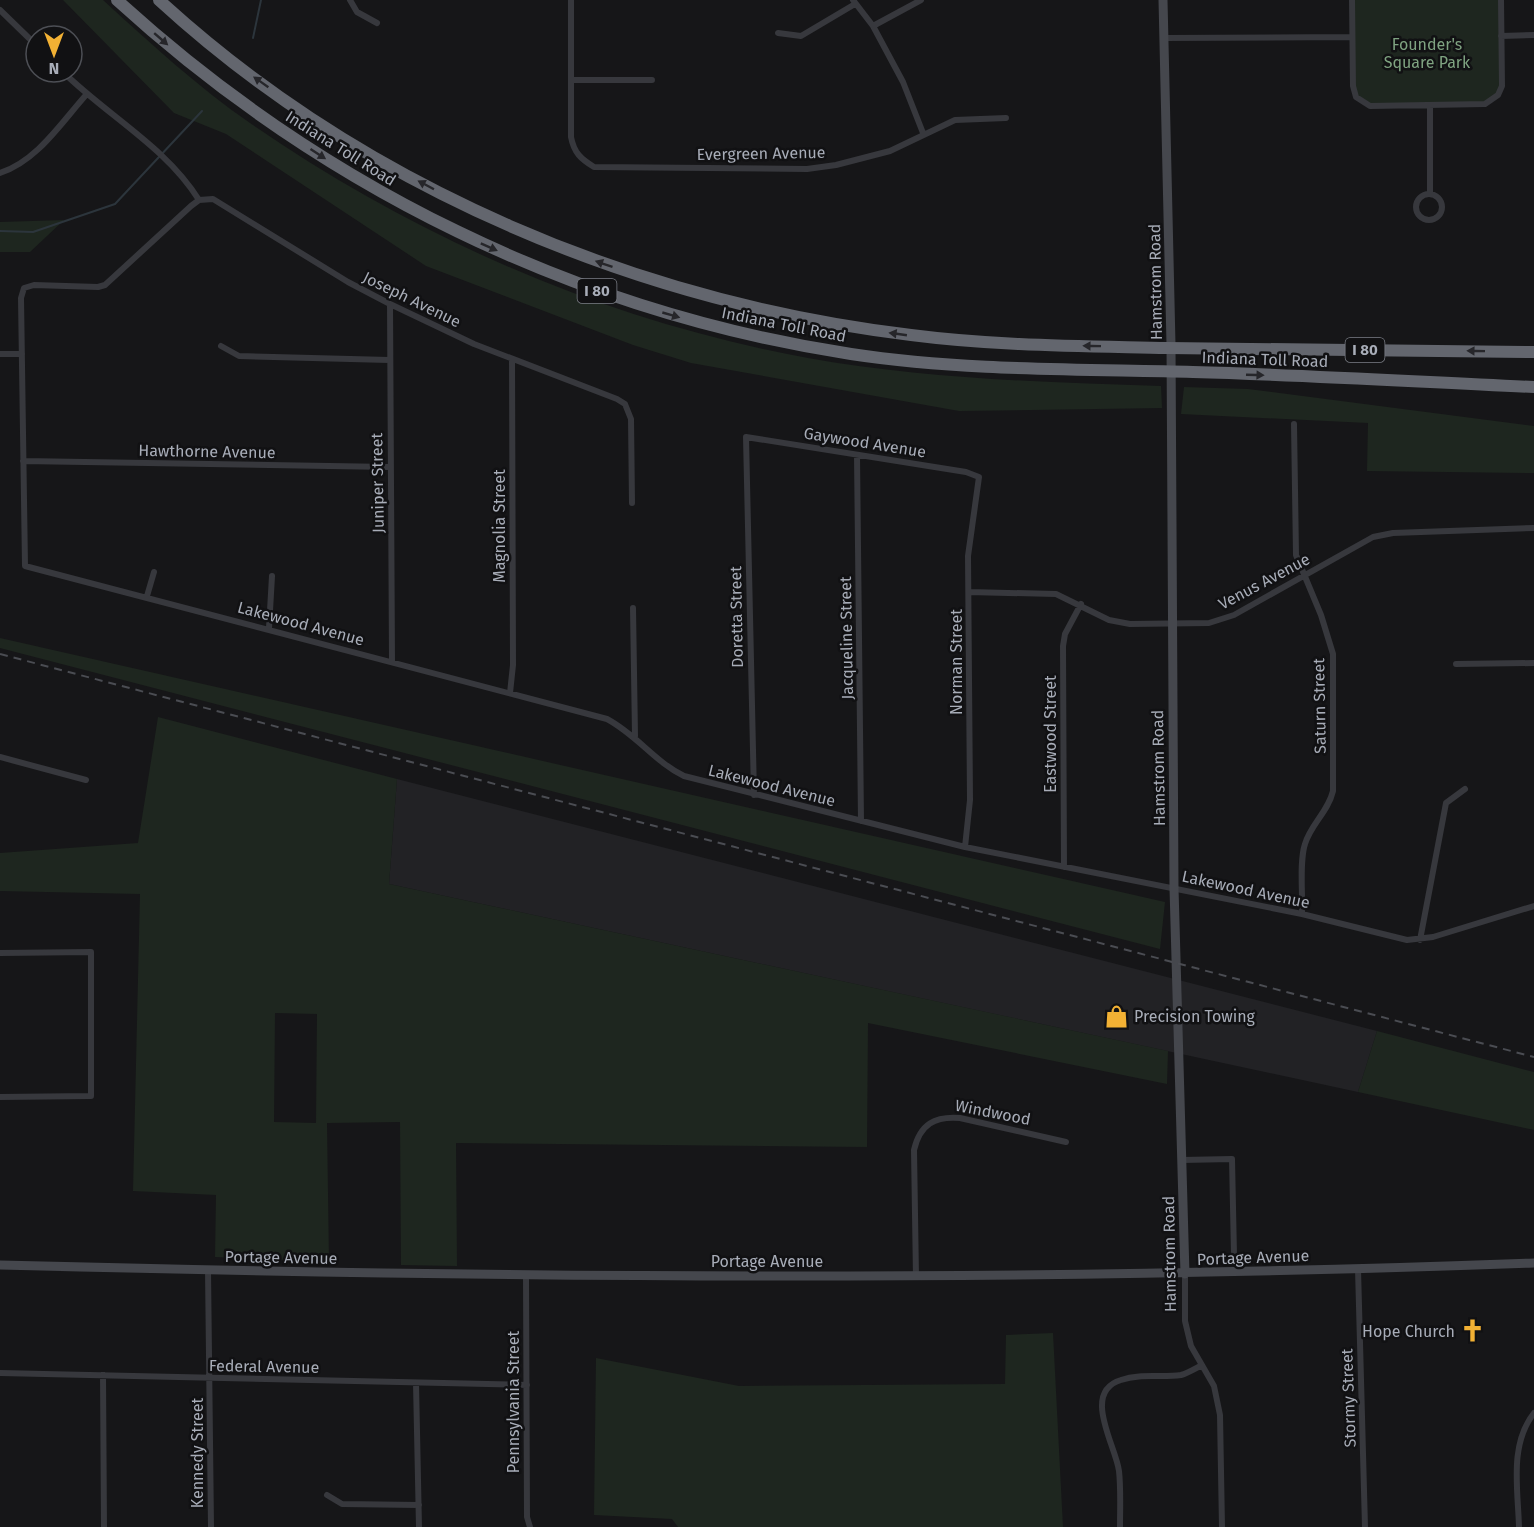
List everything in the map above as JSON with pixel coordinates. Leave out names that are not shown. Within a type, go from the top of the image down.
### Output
[{"type":"highway","name":"Indiana Toll Road","points":[[117,0],[229,94],[337,167],[432,220],[483,245],[586,288],[696,323],[749,336],[855,355],[981,367],[1196,372],[1534,387]]},
{"type":"highway","name":"Indiana Toll Road","points":[[159,0],[244,70],[355,145],[490,217],[593,260],[700,295],[802,319],[858,328],[983,342],[1196,348],[1534,352]]},
{"type":"street","points":[[350,0],[357,12],[377,23]]},
{"type":"street","points":[[571,0],[572,80],[652,81]]},
{"type":"street","points":[[873,26],[921,0]]},
{"type":"street","name":"Hamstrom Road","points":[[1164,0],[1171,344],[1174,888],[1185,1321],[1191,1346],[1214,1386],[1220,1415],[1222,1527]]},
{"type":"street","points":[[1352,0],[1353,86],[1356,97],[1363,104],[1430,105],[1485,104],[1498,95],[1502,86],[1501,0]]},
{"type":"street","points":[[778,33],[801,36],[854,2],[873,26],[903,82],[923,133]]},
{"type":"street","points":[[0,10],[24,33]]},
{"type":"street","points":[[1501,36],[1534,35]]},
{"type":"street","points":[[1164,38],[1352,36]]},
{"type":"street","name":"Evergreen Avenue","points":[[572,80],[574,150],[582,160],[594,167],[807,169],[836,165],[890,151],[923,133],[966,118],[1006,118]]},
{"type":"street","points":[[23,461],[21,298],[24,288],[34,285],[98,287],[105,285],[199,200],[179,171],[75,84]]},
{"type":"street","points":[[0,173],[14,169],[31,156],[86,95]]},
{"type":"street","points":[[1430,105],[1430,194]]},
{"type":"street","points":[[1430,194],[1437,196],[1442,206],[1440,214],[1430,220],[1419,215],[1416,207],[1419,199],[1430,194]]},
{"type":"street","name":"Joseph Avenue","points":[[199,200],[213,199],[221,202],[339,276],[390,304],[512,359],[625,404],[631,419],[632,504]]},
{"type":"street","name":"Juniper Street","points":[[390,304],[392,661]]},
{"type":"street","points":[[221,346],[239,356],[389,360]]},
{"type":"street","points":[[0,354],[22,354]]},
{"type":"street","name":"Magnolia Street","points":[[510,693],[513,665],[512,359]]},
{"type":"street","name":"Saturn Street","points":[[1294,424],[1296,555],[1321,615],[1333,654],[1333,791],[1330,805],[1312,828],[1304,846],[1302,914]]},
{"type":"street","name":"Gaywood Avenue","points":[[746,437],[966,472],[979,477]]},
{"type":"street","name":"Doretta Street","points":[[746,437],[754,795]]},
{"type":"street","name":"Jacqueline Street","points":[[857,455],[861,821]]},
{"type":"street","name":"Hawthorne Avenue","points":[[23,461],[390,467]]},
{"type":"street","name":"Lakewood Avenue","points":[[23,461],[25,566],[269,628],[607,719],[634,736],[668,768],[684,776],[965,847],[1302,914],[1407,940],[1420,940],[1534,906]]},
{"type":"street","name":"Norman Street","points":[[965,847],[970,800],[968,556],[979,477]]},
{"type":"street","name":"Venus Avenue","points":[[969,592],[1056,594],[1119,622],[1209,623],[1234,615],[1373,537],[1393,533],[1534,528]]},
{"type":"street","points":[[147,596],[154,572]]},
{"type":"street","points":[[269,628],[272,576]]},
{"type":"street","name":"Eastwood Street","points":[[1064,867],[1063,646],[1065,634],[1081,604]]},
{"type":"street","points":[[633,608],[634,736]]},
{"type":"street","points":[[1456,664],[1534,663]]},
{"type":"street","points":[[0,757],[86,780]]},
{"type":"street","points":[[1420,940],[1446,803],[1465,789]]},
{"type":"street","points":[[0,953],[91,952],[91,1096],[0,1096]]},
{"type":"street","name":"Windwood","points":[[916,1277],[914,1150],[923,1128],[933,1120],[945,1117],[960,1118],[1066,1142]]},
{"type":"street","points":[[1182,1160],[1232,1159],[1234,1255]]},
{"type":"street","name":"Portage Avenue","points":[[0,1265],[526,1276],[916,1277],[1185,1274],[1534,1263]]},
{"type":"street","name":"Stormy Street","points":[[1358,1269],[1365,1527]]},
{"type":"street","name":"Kennedy Street","points":[[208,1270],[211,1527]]},
{"type":"street","name":"Pennsylvania Street","points":[[526,1276],[527,1517],[530,1527]]},
{"type":"street","points":[[1120,1527],[1119,1470],[1114,1449],[1103,1424],[1101,1408],[1105,1394],[1117,1381],[1136,1375],[1183,1375],[1202,1365]]},
{"type":"street","name":"Federal Avenue","points":[[0,1373],[527,1385]]},
{"type":"street","points":[[103,1375],[104,1527]]},
{"type":"street","points":[[416,1383],[419,1527]]},
{"type":"street","points":[[1519,1527],[1518,1449],[1522,1432],[1534,1413]]},
{"type":"street","points":[[327,1495],[342,1504],[419,1505]]},
{"type":"shaded area","points":[[397,779],[1377,1031],[1358,1092],[389,884]]},
{"type":"green space","points":[[63,0],[103,0],[212,95],[314,165],[447,239],[587,298],[659,322],[733,342],[852,365],[984,378],[1161,386],[1162,408],[959,411],[691,363],[633,345],[426,266],[226,134],[174,113]]},
{"type":"green space","name":"Founder's Square Park","points":[[1352,0],[1501,0],[1502,86],[1498,95],[1485,104],[1370,106],[1356,97]]},
{"type":"green space","points":[[64,220],[30,252],[0,252],[0,222]]},
{"type":"green space","points":[[1184,387],[1248,389],[1534,426],[1534,473],[1367,471],[1368,423],[1181,414]]},
{"type":"green space","points":[[0,638],[1165,902],[1160,949],[0,648]]},
{"type":"green space","points":[[158,717],[397,779],[389,884],[1168,1051],[1167,1084],[868,1023],[867,1147],[456,1143],[457,1266],[401,1265],[400,1122],[327,1123],[329,1262],[215,1257],[216,1195],[133,1191],[140,894],[0,891],[0,853],[138,843]],"holes":[[[275,1013],[317,1014],[316,1123],[274,1122]]]},
{"type":"green space","points":[[1377,1031],[1534,1072],[1534,1130],[1358,1092]]},
{"type":"green space","points":[[1053,1333],[1063,1527],[678,1527],[672,1519],[594,1515],[596,1358],[739,1386],[1005,1384],[1006,1335]]},
{"type":"waterway","points":[[253,38],[261,0]]},
{"type":"waterway","points":[[0,231],[33,232],[115,204],[202,111]]},
{"type":"railway","points":[[0,654],[1534,1057]]},
{"type":"place","name":"Precision Towing","points":[[1116,1016]]},
{"type":"place","name":"Hope Church","points":[[1473,1331]]}]
